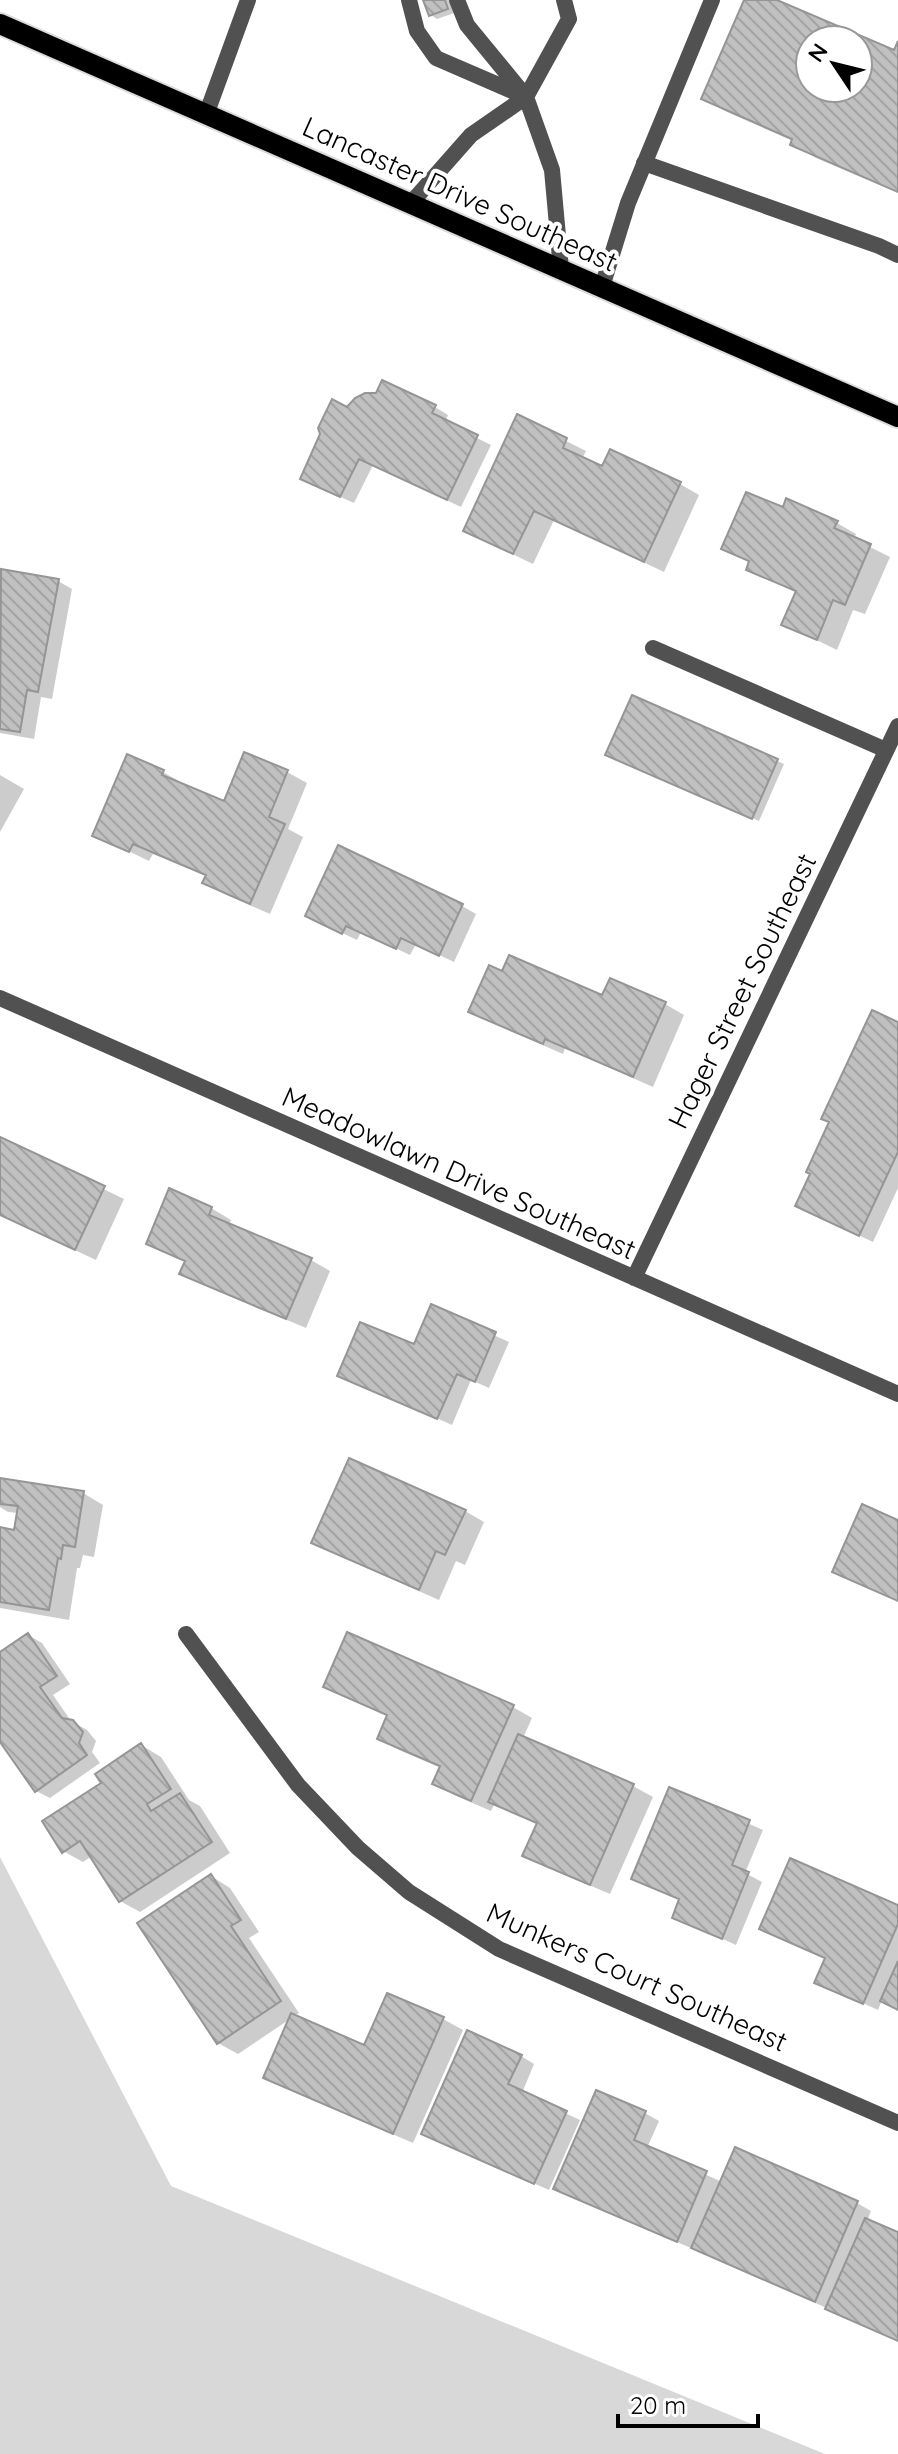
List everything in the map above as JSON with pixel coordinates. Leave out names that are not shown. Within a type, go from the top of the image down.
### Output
[{"type":"main road","name":"Lancaster Drive Southeast","points":[[0,24],[898,417]]},
{"type":"street","points":[[206,115],[248,0]]},
{"type":"street","points":[[409,0],[417,31],[436,58],[526,97]]},
{"type":"street","points":[[457,0],[467,25],[526,97],[552,170],[561,269]]},
{"type":"street","points":[[411,203],[471,135],[526,97],[569,19],[564,0]]},
{"type":"street","points":[[602,287],[628,203],[712,0]]},
{"type":"street","points":[[644,163],[898,255]]},
{"type":"street","points":[[653,648],[886,750]]},
{"type":"street","name":"Hager Street Southeast","points":[[634,1278],[898,726]]},
{"type":"street","name":"Meadowlawn Drive Southeast","points":[[0,998],[898,1394]]},
{"type":"street","name":"Munkers Court Southeast","points":[[186,1634],[298,1785],[358,1848],[409,1892],[499,1949],[898,2123]]},
{"type":"shaded area","points":[[0,1857],[171,2186],[825,2454],[0,2454]]},
{"type":"building","points":[[423,0],[445,0],[448,9],[429,16]]},
{"type":"building","points":[[744,0],[777,0],[833,24],[794,24],[794,104],[874,104],[874,41],[894,50],[898,41],[898,192],[790,145],[792,139],[701,99]]},
{"type":"building","points":[[382,380],[436,405],[432,413],[478,435],[447,500],[359,459],[340,497],[300,479],[332,399],[347,407],[365,393],[376,393]]},
{"type":"building","points":[[517,414],[567,438],[563,448],[602,466],[610,449],[681,482],[644,562],[534,511],[513,554],[463,531]]},
{"type":"building","points":[[746,492],[783,507],[786,498],[838,521],[834,528],[871,544],[845,605],[833,600],[817,640],[781,625],[796,591],[746,570],[749,561],[721,549]]},
{"type":"building","points":[[1,569],[59,579],[38,692],[27,690],[20,732],[0,729]]},
{"type":"building","points":[[632,695],[778,759],[752,819],[605,755]]},
{"type":"building","points":[[244,752],[288,770],[269,817],[285,824],[250,904],[202,883],[206,875],[133,844],[129,852],[92,836],[127,754],[164,770],[162,775],[224,801]]},
{"type":"building","points":[[338,845],[463,904],[439,956],[401,938],[396,949],[346,926],[342,934],[305,916]]},
{"type":"building","points":[[509,955],[602,995],[610,978],[666,1002],[633,1077],[545,1039],[543,1044],[468,1012],[489,965],[502,971]]},
{"type":"building","points":[[872,1010],[898,1022],[898,1152],[859,1236],[795,1206],[810,1174],[806,1172],[829,1122],[821,1119]]},
{"type":"building","points":[[0,1137],[105,1186],[75,1250],[0,1215]]},
{"type":"building","points":[[169,1188],[212,1207],[209,1215],[312,1258],[286,1319],[179,1274],[185,1261],[146,1244]]},
{"type":"building","points":[[431,1304],[496,1332],[475,1382],[457,1374],[437,1419],[337,1376],[360,1322],[414,1344]]},
{"type":"building","points":[[349,1458],[466,1510],[445,1555],[436,1551],[419,1590],[311,1543]]},
{"type":"building","points":[[0,1478],[84,1491],[75,1547],[63,1545],[49,1610],[0,1602],[0,1527],[14,1530],[18,1506],[0,1504]]},
{"type":"building","points":[[862,1504],[898,1520],[898,1601],[832,1572]]},
{"type":"building","points":[[347,1632],[514,1705],[471,1801],[432,1784],[440,1766],[377,1739],[387,1715],[323,1687]]},
{"type":"building","points":[[28,1633],[57,1676],[40,1687],[62,1718],[73,1720],[83,1732],[79,1743],[87,1755],[35,1792],[0,1742],[0,1652]]},
{"type":"building","points":[[518,1734],[634,1784],[590,1885],[522,1856],[537,1823],[488,1802]]},
{"type":"building","points":[[141,1743],[171,1789],[147,1804],[151,1811],[180,1793],[212,1842],[119,1902],[80,1841],[62,1853],[42,1821],[101,1783],[95,1774]]},
{"type":"building","points":[[669,1787],[750,1820],[732,1865],[749,1872],[722,1939],[672,1918],[679,1899],[631,1879]]},
{"type":"building","points":[[790,1858],[898,1905],[898,1924],[863,2004],[814,1983],[825,1958],[759,1929]]},
{"type":"building","points":[[211,1874],[241,1920],[231,1926],[281,2001],[217,2044],[137,1923]]},
{"type":"building","points":[[898,1961],[898,2010],[880,2001]]},
{"type":"building","points":[[387,1993],[444,2017],[393,2134],[263,2078],[291,2013],[364,2045]]},
{"type":"building","points":[[467,2030],[522,2055],[508,2084],[567,2111],[534,2184],[421,2134]]},
{"type":"building","points":[[596,2090],[646,2111],[634,2140],[707,2171],[677,2242],[553,2189]]},
{"type":"building","points":[[735,2147],[858,2201],[815,2302],[691,2248]]},
{"type":"building","points":[[865,2218],[898,2232],[898,2341],[825,2309]]}]
